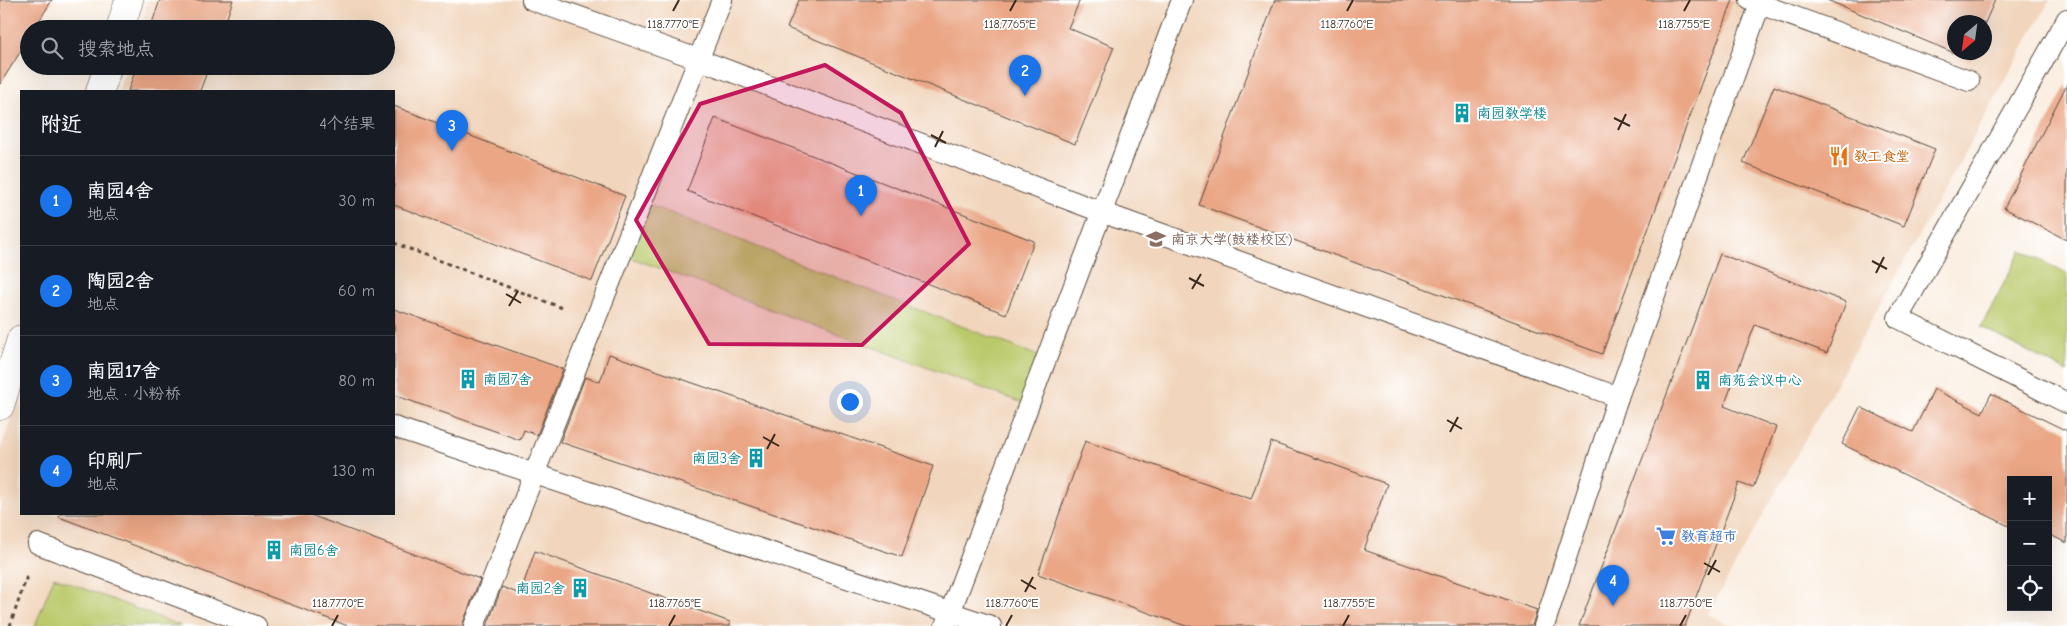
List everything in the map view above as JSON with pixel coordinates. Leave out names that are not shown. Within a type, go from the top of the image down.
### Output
[{"type":"street","points":[[123,20],[129,0]]},
{"type":"street","points":[[100,90],[105,75]]},
{"type":"street","points":[[0,406],[20,342]]},
{"type":"lane","points":[[532,0],[698,60],[1102,212],[1618,397]]},
{"type":"lane","points":[[474,626],[722,0]]},
{"type":"lane","points":[[948,619],[1182,0]]},
{"type":"lane","points":[[1544,626],[1618,397],[1755,2],[1970,81]]},
{"type":"lane","points":[[2067,19],[1898,318],[2067,403]]},
{"type":"lane","points":[[395,427],[535,474],[948,619],[991,626]]},
{"type":"lane","points":[[38,544],[256,626]]},
{"type":"path","points":[[395,243],[596,320]]},
{"type":"highlighted area","points":[[825,65],[901,113],[969,244],[862,345],[709,344],[636,220],[700,104]]},
{"type":"shaded area","name":"南京大学(鼓楼校区)","points":[[148,0],[2050,0],[1708,614],[1733,626],[0,626],[0,451],[20,390],[20,515],[395,515],[395,90],[118,90],[124,75],[395,75],[395,20],[142,20]]},
{"type":"green space","points":[[642,202],[1046,359],[1028,405],[621,254]]},
{"type":"green space","points":[[2021,250],[2067,274],[2067,372],[1981,327]]},
{"type":"green space","points":[[54,577],[181,626],[35,626]]},
{"type":"building","points":[[0,0],[52,0],[40,20],[20,20],[20,52],[0,84]]},
{"type":"building","points":[[160,0],[233,0],[226,20],[153,20]]},
{"type":"building","points":[[799,0],[1080,0],[1068,28],[1114,47],[1075,144],[787,28]]},
{"type":"building","name":"南园教学楼","points":[[1275,0],[1733,0],[1602,354],[1199,205]]},
{"type":"building","points":[[1827,0],[1995,0],[1988,15],[1947,15],[1947,50]]},
{"type":"building","points":[[134,75],[206,75],[200,90],[128,90]]},
{"type":"building","points":[[2067,84],[2067,240],[2004,208]]},
{"type":"building","name":"教工食堂","points":[[1774,86],[1935,149],[1904,226],[1743,163]]},
{"type":"building","points":[[395,106],[625,196],[592,281],[395,205]]},
{"type":"building","points":[[715,118],[1034,241],[1006,314],[687,191]]},
{"type":"building","points":[[1720,254],[1846,302],[1827,353],[1755,325],[1724,406],[1776,427],[1753,488],[1739,483],[1685,626],[1579,626]]},
{"type":"building","name":"南园7舍","points":[[395,309],[563,369],[537,435],[524,430],[520,440],[395,395]]},
{"type":"building","name":"南园3舍","points":[[609,354],[933,466],[902,557],[560,442],[585,377],[600,382]]},
{"type":"building","points":[[1934,389],[1982,413],[1991,394],[2067,431],[2067,543],[2052,536],[2052,476],[2007,476],[2007,525],[1842,444],[1860,407],[1913,432]]},
{"type":"building","points":[[1085,441],[1251,499],[1271,442],[1387,484],[1364,550],[1537,610],[1532,626],[1186,626],[1038,574]]},
{"type":"building","name":"南园6舍","points":[[60,515],[311,515],[480,579],[462,626],[348,626],[59,517]]},
{"type":"building","name":"南园2舍","points":[[535,551],[730,622],[730,626],[487,626],[502,587],[520,594]]},
{"type":"place","name":"陶园2舍","points":[[1025,96]]},
{"type":"place","name":"南园教学楼","points":[[1462,113]]},
{"type":"place","name":"南园17舍","points":[[452,151]]},
{"type":"place","name":"教工食堂","points":[[1839,156]]},
{"type":"place","name":"南园4舍","points":[[861,216]]},
{"type":"place","name":"南京大学(鼓楼校区)","points":[[1156,239]]},
{"type":"place","name":"南园7舍","points":[[468,379]]},
{"type":"place","name":"南苑会议中心","points":[[1703,380]]},
{"type":"place","name":"南园3舍","points":[[756,458]]},
{"type":"place","name":"教育超市","points":[[1666,536]]},
{"type":"place","name":"南园6舍","points":[[274,550]]},
{"type":"place","name":"南园2舍","points":[[580,588]]},
{"type":"place","name":"印刷厂","points":[[1613,606]]}]
